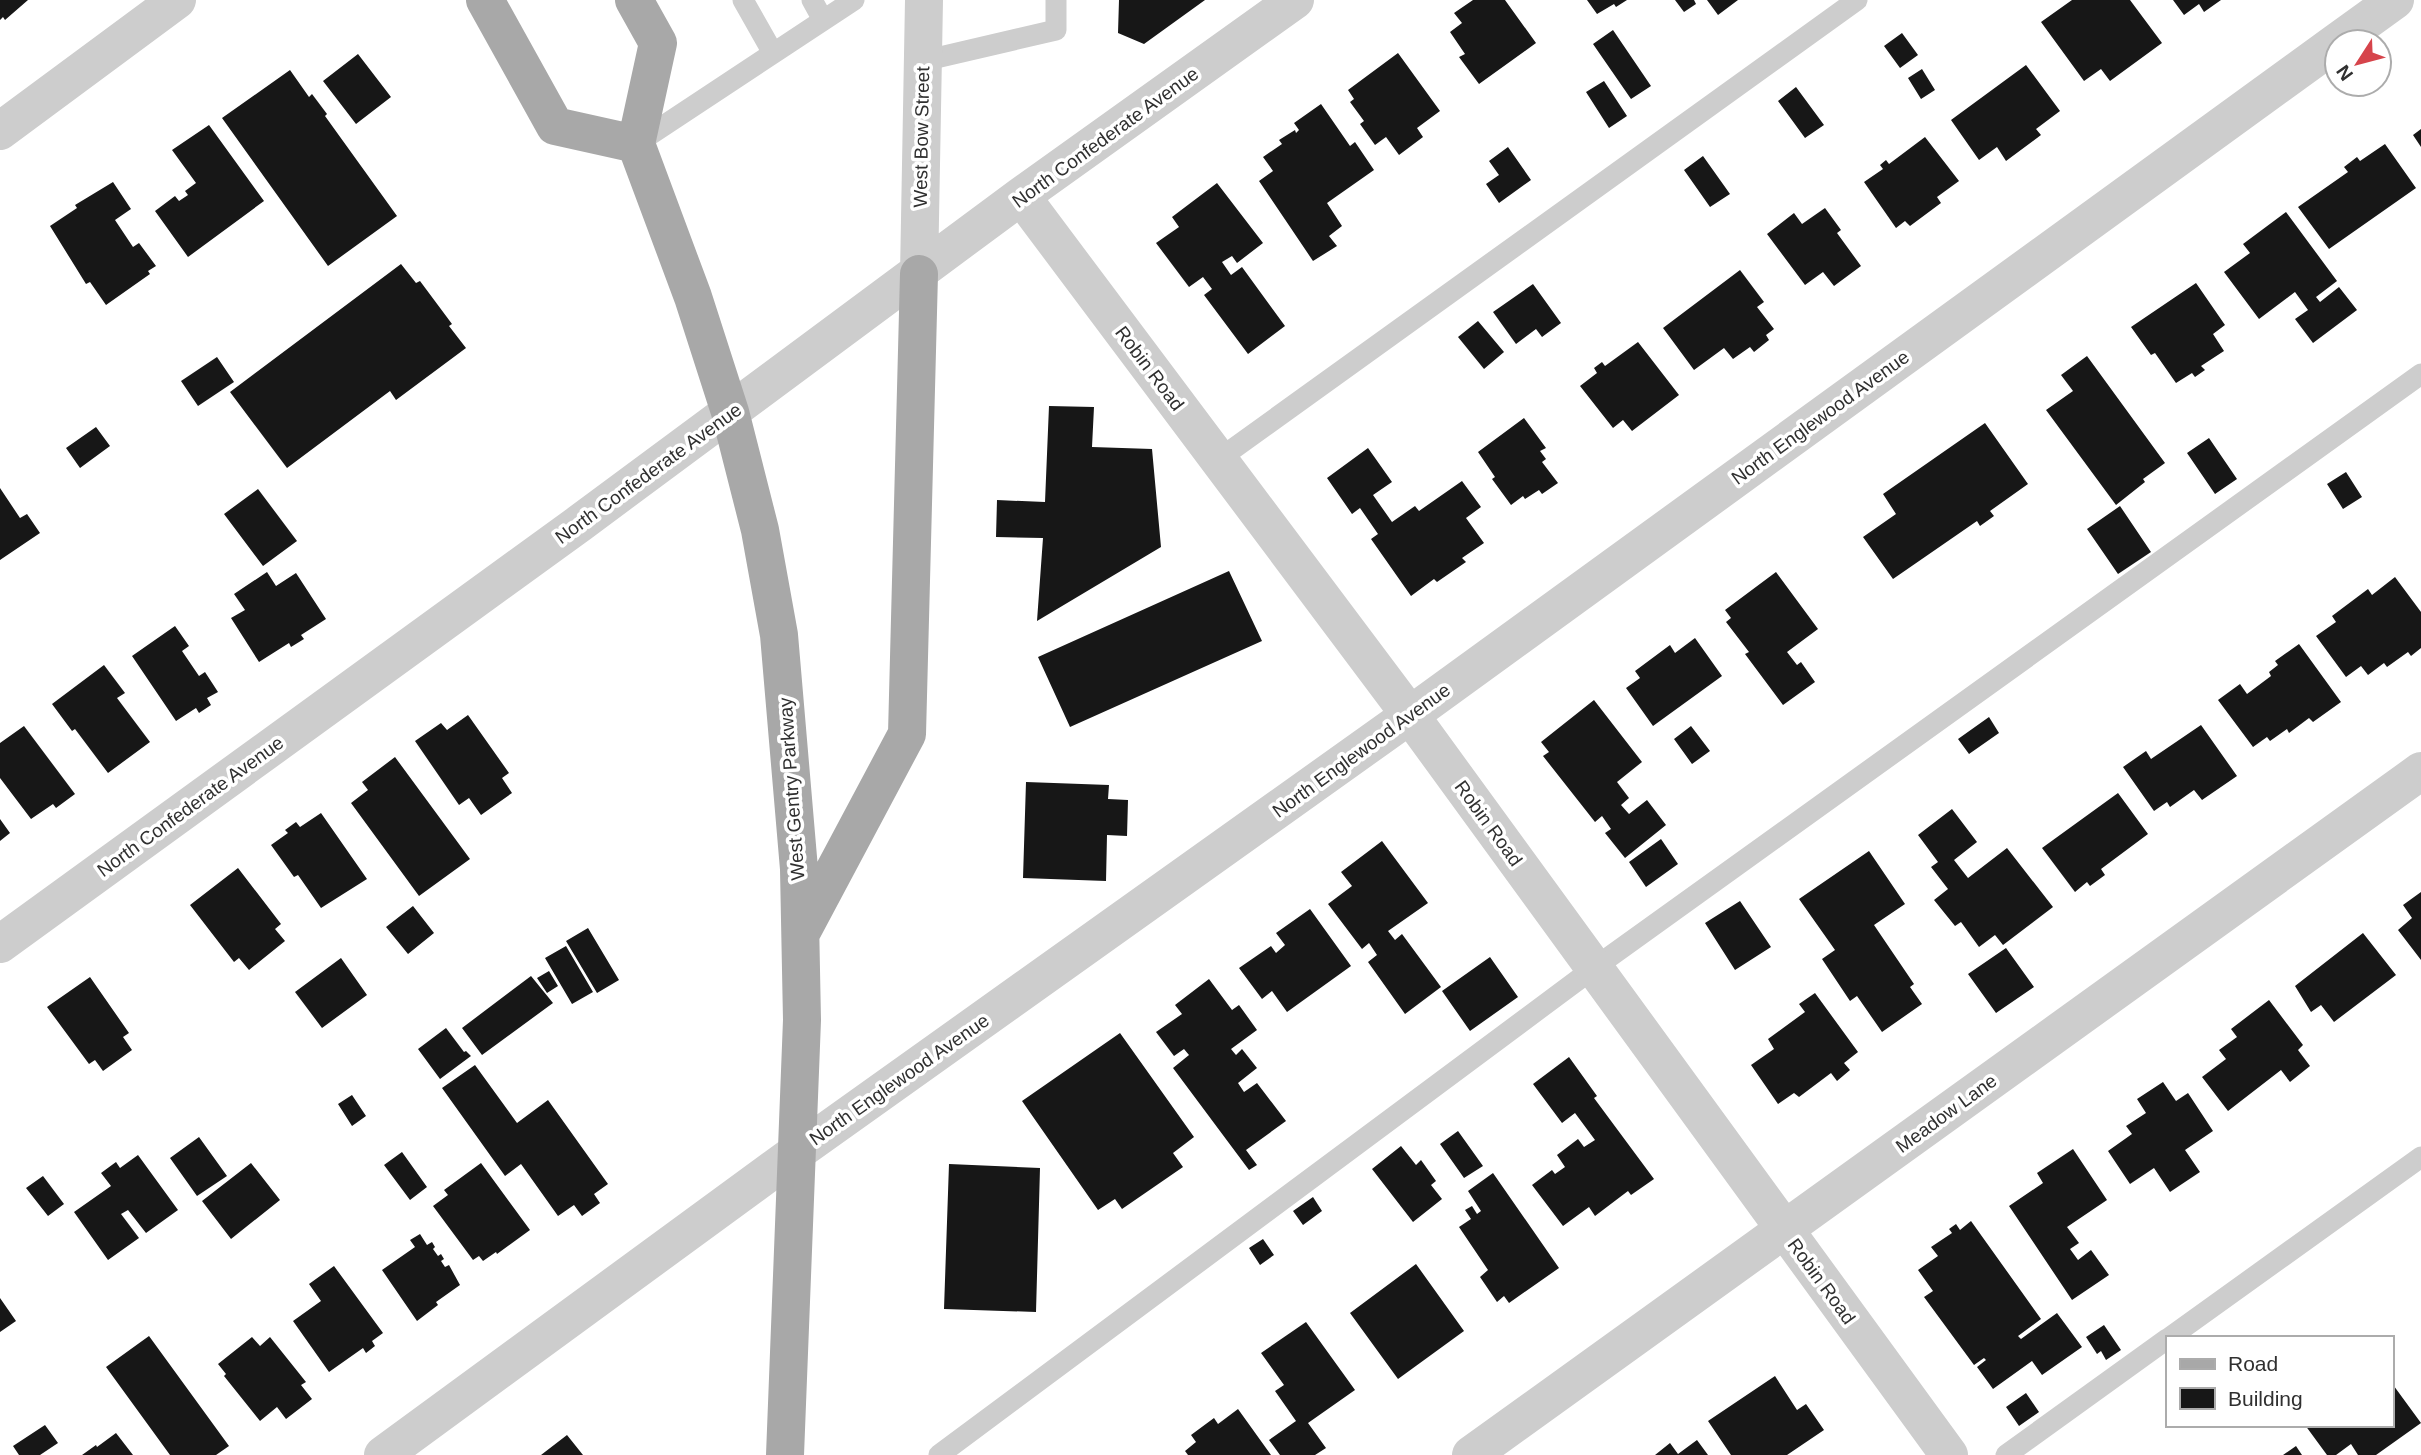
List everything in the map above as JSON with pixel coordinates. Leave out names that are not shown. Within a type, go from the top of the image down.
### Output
[{"type":"main road","points":[[485,0],[555,126],[636,144],[658,43],[635,0]]},
{"type":"main road","name":"West Gentry Parkway","points":[[636,144],[694,297],[730,412],[760,530],[779,635],[799,869],[802,1020],[785,1455]]},
{"type":"main road","points":[[800,935],[907,734],[919,274]]},
{"type":"street","points":[[0,131],[177,0]]},
{"type":"street","name":"West Bow Street","points":[[919,274],[924,0]]},
{"type":"street","name":"North Confederate Avenue","points":[[0,944],[919,274],[1021,196],[1296,0]]},
{"type":"street","name":"North Englewood Avenue","points":[[2356,28],[2395,0]]},
{"type":"street","name":"North Englewood Avenue","points":[[383,1455],[797,1152],[1410,715],[2323,52]]},
{"type":"street","name":"Robin Road","points":[[1021,196],[1410,715],[1949,1455]]},
{"type":"street","name":"Meadow Lane","points":[[1471,1455],[2421,771]]},
{"type":"lane","points":[[743,0],[773,53]]},
{"type":"lane","points":[[812,0],[823,20]]},
{"type":"lane","points":[[636,144],[854,0]]},
{"type":"lane","points":[[923,61],[1056,30],[1056,0]]},
{"type":"lane","points":[[1219,460],[1857,0]]},
{"type":"lane","points":[[939,1455],[1594,968],[2421,374]]},
{"type":"lane","points":[[2171,1336],[2421,1157]]},
{"type":"lane","points":[[2006,1455],[2166,1339]]},
{"type":"building","points":[[0,0],[28,0],[5,20],[3,17],[0,20]]},
{"type":"building","points":[[1119,0],[1205,0],[1144,44],[1118,33]]},
{"type":"building","points":[[1473,0],[1505,0],[1536,43],[1479,84],[1459,57],[1465,54],[1450,32],[1462,23],[1454,13]]},
{"type":"building","points":[[1587,0],[1627,0],[1597,14]]},
{"type":"building","points":[[1675,0],[1694,0],[1696,4],[1684,12]]},
{"type":"building","points":[[1707,0],[1738,0],[1718,15]]},
{"type":"building","points":[[2072,0],[2130,0],[2162,43],[2110,81],[2101,69],[2084,81],[2041,22]]},
{"type":"building","points":[[2173,0],[2221,0],[2204,12],[2199,4],[2184,15]]},
{"type":"building","points":[[1613,30],[1651,86],[1631,99],[1593,44]]},
{"type":"building","points":[[1902,33],[1918,55],[1900,68],[1884,46]]},
{"type":"building","points":[[1398,53],[1440,111],[1417,128],[1423,137],[1399,155],[1386,137],[1375,145],[1360,124],[1364,121],[1350,102],[1354,99],[1348,90]]},
{"type":"building","points":[[358,54],[391,97],[356,124],[323,81]]},
{"type":"building","points":[[2026,65],[2060,111],[2036,129],[2041,135],[2006,161],[1997,147],[1979,160],[1951,120]]},
{"type":"building","points":[[1922,69],[1935,90],[1921,99],[1908,78]]},
{"type":"building","points":[[290,70],[309,97],[312,94],[327,114],[325,116],[397,216],[328,266],[222,118]]},
{"type":"building","points":[[1604,81],[1627,116],[1609,128],[1586,92]]},
{"type":"building","points":[[1796,87],[1824,125],[1805,138],[1778,101]]},
{"type":"building","points":[[1321,104],[1350,146],[1355,142],[1374,170],[1327,203],[1342,226],[1329,236],[1337,246],[1313,261],[1259,181],[1273,171],[1263,157],[1282,144],[1279,140],[1295,130],[1296,133],[1299,130],[1294,123]]},
{"type":"building","points":[[209,125],[264,201],[188,257],[155,211],[175,196],[179,201],[188,195],[185,191],[196,183],[172,150]]},
{"type":"building","points":[[2421,129],[2421,147],[2413,135]]},
{"type":"building","points":[[1925,137],[1959,181],[1937,197],[1941,203],[1910,226],[1905,221],[1896,228],[1864,182],[1883,169],[1880,165],[1886,160],[1889,164]]},
{"type":"building","points":[[2385,144],[2416,188],[2329,249],[2298,207],[2348,172],[2344,167],[2357,157],[2360,161]]},
{"type":"building","points":[[1508,147],[1531,180],[1499,203],[1486,184],[1499,175],[1489,161]]},
{"type":"building","points":[[1703,156],[1730,194],[1710,207],[1684,170]]},
{"type":"building","points":[[113,182],[131,209],[115,220],[133,247],[139,243],[156,266],[148,271],[150,274],[106,305],[90,282],[86,284],[50,226],[77,208],[75,205]]},
{"type":"building","points":[[1217,183],[1263,243],[1237,263],[1232,256],[1222,262],[1231,275],[1242,267],[1285,326],[1248,354],[1204,295],[1212,289],[1203,277],[1189,287],[1156,243],[1179,227],[1172,217]]},
{"type":"building","points":[[1825,208],[1841,230],[1837,233],[1861,266],[1834,286],[1823,272],[1805,285],[1767,234],[1794,213],[1802,224]]},
{"type":"building","points":[[2286,212],[2337,281],[2316,297],[2320,302],[2339,287],[2357,310],[2313,343],[2295,319],[2308,310],[2295,292],[2259,319],[2224,272],[2250,253],[2243,244]]},
{"type":"building","points":[[401,264],[416,283],[420,281],[466,348],[396,400],[390,391],[287,468],[230,392]]},
{"type":"building","points":[[1740,270],[1764,302],[1757,307],[1774,329],[1766,335],[1769,340],[1754,352],[1750,347],[1733,359],[1724,348],[1694,370],[1663,328]]},
{"type":"building","points":[[2196,283],[2225,325],[2213,334],[2224,351],[2201,366],[2205,370],[2195,377],[2192,373],[2176,383],[2155,353],[2151,355],[2131,327]]},
{"type":"building","points":[[1533,284],[1561,323],[1542,337],[1536,329],[1516,344],[1493,312]]},
{"type":"building","points":[[1478,321],[1504,352],[1484,369],[1458,337]]},
{"type":"building","points":[[1638,342],[1679,395],[1632,431],[1623,420],[1613,428],[1580,386],[1597,373],[1594,368],[1602,362],[1605,366]]},
{"type":"building","points":[[2087,356],[2165,463],[2143,479],[2145,482],[2116,505],[2046,410],[2073,391],[2061,375]]},
{"type":"building","points":[[217,357],[234,382],[198,406],[181,381]]},
{"type":"building","points":[[1049,406],[1094,407],[1092,447],[1152,449],[1161,547],[1037,621],[1043,538],[996,537],[997,500],[1045,502]]},
{"type":"building","points":[[1524,418],[1546,448],[1540,451],[1546,459],[1542,462],[1558,483],[1542,494],[1539,490],[1525,499],[1523,496],[1511,505],[1492,479],[1495,477],[1478,452]]},
{"type":"building","points":[[1985,423],[2028,484],[1990,511],[1994,516],[1980,526],[1977,521],[1893,579],[1863,537],[1896,514],[1883,494]]},
{"type":"building","points":[[96,427],[110,446],[80,468],[66,448]]},
{"type":"building","points":[[2209,438],[2237,479],[2215,494],[2187,453]]},
{"type":"building","points":[[1368,448],[1392,482],[1373,495],[1392,522],[1415,506],[1419,511],[1462,481],[1481,507],[1466,518],[1484,543],[1462,558],[1466,562],[1437,582],[1434,579],[1411,596],[1371,539],[1378,534],[1360,508],[1352,514],[1327,478]]},
{"type":"building","points":[[2346,472],[2362,497],[2343,509],[2327,484]]},
{"type":"building","points":[[0,488],[20,518],[27,514],[40,533],[0,560]]},
{"type":"building","points":[[258,489],[297,541],[263,566],[224,514]]},
{"type":"building","points":[[2120,506],[2151,552],[2118,574],[2087,529]]},
{"type":"building","points":[[1229,571],[1262,641],[1070,727],[1038,657]]},
{"type":"building","points":[[267,572],[276,586],[296,573],[326,619],[301,635],[304,639],[291,647],[289,643],[259,662],[231,618],[245,610],[234,594]]},
{"type":"building","points":[[1776,572],[1818,629],[1787,652],[1797,665],[1801,662],[1815,682],[1783,705],[1745,654],[1749,652],[1726,622],[1731,618],[1725,610]]},
{"type":"building","points":[[2395,577],[2421,612],[2421,648],[2411,656],[2408,652],[2387,667],[2384,663],[2368,675],[2361,666],[2346,677],[2316,636],[2336,622],[2332,616],[2368,589],[2372,595]]},
{"type":"building","points":[[175,626],[189,646],[182,651],[199,676],[205,672],[218,692],[207,698],[211,705],[199,713],[196,708],[176,721],[132,656]]},
{"type":"building","points":[[1695,638],[1722,676],[1653,726],[1626,688],[1640,678],[1635,671],[1670,645],[1675,653]]},
{"type":"building","points":[[2299,644],[2341,702],[2313,722],[2309,718],[2289,733],[2287,729],[2270,741],[2267,737],[2253,747],[2218,700],[2240,684],[2247,694],[2271,676],[2269,672],[2278,665],[2275,661]]},
{"type":"building","points":[[104,665],[125,693],[117,698],[150,742],[108,773],[75,729],[72,731],[52,704]]},
{"type":"building","points":[[1594,700],[1642,762],[1617,782],[1629,798],[1621,805],[1629,814],[1647,800],[1666,825],[1625,858],[1605,833],[1611,829],[1602,816],[1595,822],[1543,756],[1549,752],[1541,742]]},
{"type":"building","points":[[468,715],[509,773],[502,778],[512,793],[481,815],[469,798],[459,805],[415,741],[441,723],[447,730]]},
{"type":"building","points":[[1989,717],[1999,733],[1969,754],[1958,739]]},
{"type":"building","points":[[2201,725],[2237,776],[2202,800],[2194,790],[2170,807],[2167,802],[2154,811],[2123,767],[2146,751],[2151,759]]},
{"type":"building","points":[[24,726],[75,794],[56,808],[53,804],[31,819],[0,778],[0,743]]},
{"type":"building","points":[[1691,726],[1710,751],[1692,764],[1674,739]]},
{"type":"building","points":[[395,757],[470,859],[419,896],[351,803],[368,790],[362,782]]},
{"type":"building","points":[[1026,782],[1109,785],[1108,799],[1128,800],[1127,836],[1107,835],[1106,881],[1023,878]]},
{"type":"building","points":[[2118,793],[2148,834],[2101,869],[2105,875],[2090,886],[2087,882],[2075,892],[2042,848]]},
{"type":"building","points":[[1952,809],[1977,842],[1954,860],[1968,878],[2007,848],[2053,907],[2003,945],[1995,935],[1979,947],[1961,922],[1955,926],[1934,900],[1948,889],[1931,867],[1938,862],[1918,835]]},
{"type":"building","points":[[321,813],[367,879],[321,908],[298,875],[294,877],[271,845],[288,833],[285,830],[296,822],[300,827]]},
{"type":"building","points":[[0,819],[10,833],[0,841]]},
{"type":"building","points":[[1661,839],[1678,864],[1646,887],[1629,862]]},
{"type":"building","points":[[1382,841],[1428,903],[1388,931],[1395,940],[1402,934],[1441,987],[1405,1014],[1368,962],[1377,955],[1369,943],[1362,949],[1328,904],[1352,886],[1341,872]]},
{"type":"building","points":[[1869,851],[1905,904],[1874,925],[1914,984],[1910,987],[1922,1004],[1882,1032],[1857,996],[1850,1001],[1822,959],[1835,950],[1799,899]]},
{"type":"building","points":[[238,868],[281,924],[275,929],[285,941],[249,970],[239,958],[234,962],[190,905]]},
{"type":"building","points":[[2421,892],[2421,960],[2398,930],[2412,918],[2403,905]]},
{"type":"building","points":[[1740,901],[1771,947],[1735,970],[1705,923]]},
{"type":"building","points":[[413,906],[434,933],[408,954],[386,927]]},
{"type":"building","points":[[1310,909],[1351,966],[1287,1012],[1272,991],[1262,999],[1239,968],[1271,946],[1276,953],[1285,945],[1276,933]]},
{"type":"building","points":[[588,928],[619,980],[597,993],[566,941]]},
{"type":"building","points":[[2363,933],[2396,975],[2334,1022],[2321,1005],[2311,1012],[2295,986]]},
{"type":"building","points":[[566,946],[593,992],[572,1004],[545,958]]},
{"type":"building","points":[[2006,948],[2034,987],[1996,1013],[1968,974]]},
{"type":"building","points":[[1490,957],[1518,997],[1470,1031],[1442,991]]},
{"type":"building","points":[[341,958],[367,995],[322,1028],[295,992]]},
{"type":"building","points":[[549,971],[558,986],[547,993],[537,978]]},
{"type":"building","points":[[531,976],[553,1003],[482,1055],[462,1028]]},
{"type":"building","points":[[90,977],[129,1033],[123,1037],[132,1050],[103,1071],[95,1060],[89,1064],[47,1007]]},
{"type":"building","points":[[1209,979],[1232,1010],[1239,1005],[1257,1030],[1231,1049],[1236,1055],[1242,1049],[1257,1068],[1238,1083],[1244,1092],[1257,1083],[1286,1121],[1246,1150],[1257,1165],[1249,1170],[1173,1068],[1189,1055],[1184,1049],[1174,1056],[1156,1032],[1182,1014],[1175,1005]]},
{"type":"building","points":[[1815,993],[1858,1052],[1844,1063],[1850,1070],[1837,1081],[1831,1073],[1799,1097],[1794,1093],[1778,1104],[1751,1065],[1774,1049],[1768,1039],[1805,1012],[1799,1004]]},
{"type":"building","points":[[2269,1000],[2303,1045],[2298,1050],[2310,1066],[2290,1082],[2281,1070],[2228,1111],[2202,1077],[2226,1059],[2219,1050],[2237,1037],[2231,1029]]},
{"type":"building","points":[[446,1028],[464,1052],[471,1056],[440,1079],[418,1049]]},
{"type":"building","points":[[1120,1033],[1194,1137],[1173,1153],[1183,1167],[1122,1209],[1115,1199],[1098,1210],[1022,1101]]},
{"type":"building","points":[[1569,1057],[1597,1096],[1594,1098],[1654,1179],[1631,1195],[1628,1191],[1595,1216],[1589,1207],[1563,1226],[1532,1185],[1552,1170],[1555,1174],[1565,1167],[1557,1155],[1578,1139],[1584,1147],[1595,1140],[1575,1113],[1562,1123],[1533,1084]]},
{"type":"building","points":[[475,1065],[517,1123],[548,1100],[608,1184],[594,1194],[600,1203],[582,1216],[574,1205],[558,1216],[521,1164],[505,1176],[442,1088]]},
{"type":"building","points":[[2163,1082],[2176,1101],[2188,1093],[2213,1131],[2185,1150],[2200,1172],[2170,1192],[2154,1168],[2130,1184],[2108,1151],[2132,1134],[2126,1126],[2146,1113],[2137,1099]]},
{"type":"building","points":[[352,1095],[366,1116],[352,1126],[338,1104]]},
{"type":"building","points":[[1458,1131],[1483,1166],[1464,1178],[1440,1144]]},
{"type":"building","points":[[199,1137],[227,1176],[197,1196],[170,1158]]},
{"type":"building","points":[[1401,1146],[1416,1165],[1421,1160],[1436,1181],[1431,1185],[1442,1199],[1413,1222],[1372,1169]]},
{"type":"building","points":[[2073,1149],[2107,1200],[2067,1227],[2079,1243],[2070,1249],[2078,1260],[2091,1250],[2109,1275],[2072,1300],[2009,1206],[2043,1183],[2037,1173]]},
{"type":"building","points":[[402,1152],[427,1187],[410,1200],[384,1165]]},
{"type":"building","points":[[138,1155],[178,1210],[146,1233],[128,1210],[121,1214],[139,1238],[108,1260],[74,1212],[111,1186],[101,1173],[116,1162],[120,1168]]},
{"type":"building","points":[[251,1163],[280,1200],[231,1239],[202,1201]]},
{"type":"building","points":[[481,1163],[530,1230],[483,1261],[479,1256],[473,1260],[433,1206],[448,1195],[444,1190]]},
{"type":"building","points":[[949,1164],[1040,1168],[1036,1312],[944,1309]]},
{"type":"building","points":[[1493,1173],[1559,1268],[1509,1303],[1504,1296],[1497,1302],[1480,1277],[1488,1270],[1459,1227],[1471,1219],[1465,1210],[1472,1206],[1477,1214],[1481,1211],[1468,1191]]},
{"type":"building","points":[[43,1176],[64,1204],[48,1216],[26,1188]]},
{"type":"building","points":[[1313,1197],[1322,1211],[1303,1225],[1293,1211]]},
{"type":"building","points":[[1971,1221],[2041,1319],[2018,1336],[2021,1339],[2057,1313],[2082,1347],[2042,1375],[2032,1361],[1993,1389],[1977,1367],[1986,1360],[1984,1358],[1974,1365],[1924,1297],[1933,1291],[1918,1270],[1938,1256],[1931,1247],[1952,1233],[1949,1229],[1956,1224],[1960,1230]]},
{"type":"building","points":[[420,1234],[427,1245],[432,1242],[435,1247],[433,1249],[438,1256],[441,1254],[444,1259],[441,1261],[445,1267],[449,1265],[460,1285],[436,1302],[438,1305],[417,1321],[382,1270],[415,1247],[410,1240]]},
{"type":"building","points":[[1263,1239],[1274,1255],[1260,1265],[1249,1248]]},
{"type":"building","points":[[1416,1264],[1464,1331],[1398,1379],[1350,1313]]},
{"type":"building","points":[[334,1266],[383,1333],[372,1341],[375,1346],[366,1353],[363,1348],[329,1372],[293,1321],[321,1301],[309,1284]]},
{"type":"building","points":[[0,1298],[16,1321],[0,1332]]},
{"type":"building","points":[[1306,1322],[1355,1390],[1308,1423],[1326,1448],[1315,1455],[1280,1455],[1269,1440],[1296,1421],[1275,1391],[1284,1385],[1261,1353]]},
{"type":"building","points":[[2104,1325],[2121,1350],[2106,1360],[2101,1351],[2097,1354],[2086,1337]]},
{"type":"building","points":[[149,1336],[229,1446],[216,1455],[170,1455],[106,1367]]},
{"type":"building","points":[[252,1337],[260,1346],[270,1337],[306,1382],[301,1385],[312,1399],[286,1419],[277,1407],[260,1421],[224,1376],[226,1374],[218,1364]]},
{"type":"building","points":[[1775,1376],[1797,1410],[1806,1404],[1824,1430],[1787,1455],[1731,1455],[1708,1421]]},
{"type":"building","points":[[2393,1385],[2421,1423],[2376,1455],[2358,1455],[2351,1444],[2336,1455],[2327,1455],[2306,1427],[2393,1427]]},
{"type":"building","points":[[2026,1393],[2039,1412],[2019,1426],[2006,1407]]},
{"type":"building","points":[[1238,1409],[1271,1455],[1188,1455],[1185,1451],[1196,1442],[1191,1435],[1214,1418],[1218,1424]]},
{"type":"building","points":[[45,1425],[58,1443],[40,1455],[19,1455],[13,1446]]},
{"type":"building","points":[[116,1433],[133,1455],[82,1455],[96,1445],[97,1447]]},
{"type":"building","points":[[567,1435],[583,1455],[541,1455]]},
{"type":"building","points":[[1697,1440],[1708,1455],[1655,1455],[1670,1443],[1678,1454]]},
{"type":"building","points":[[2296,1446],[2302,1455],[2283,1455]]}]
